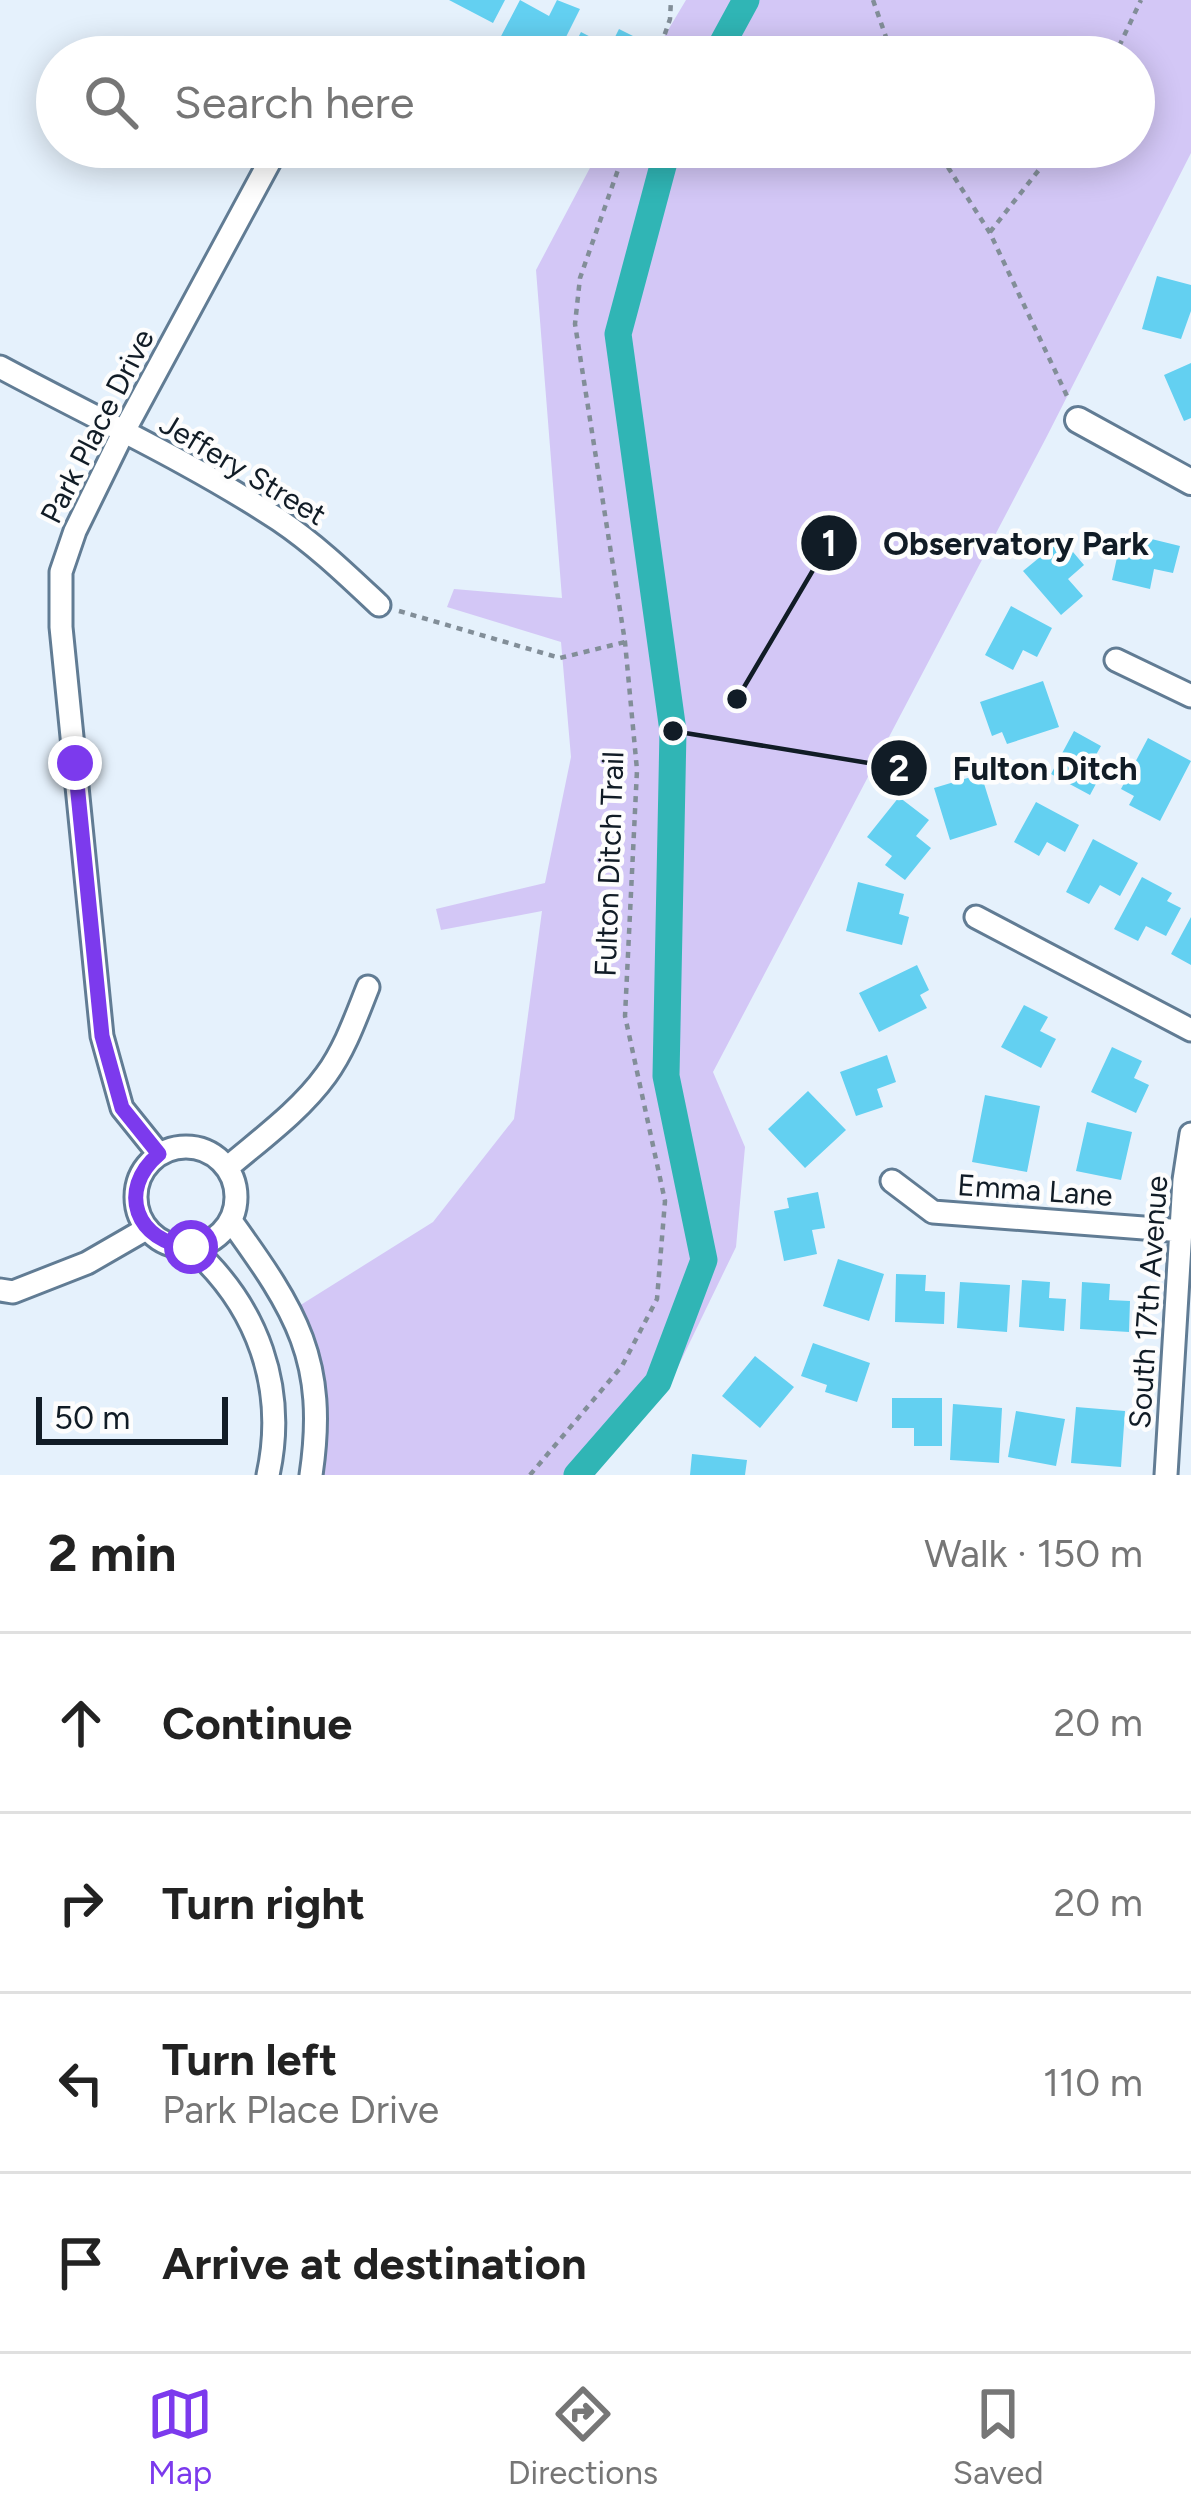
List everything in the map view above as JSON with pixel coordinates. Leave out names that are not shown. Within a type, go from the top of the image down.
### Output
[{"type":"street","name":"Park Place Drive","points":[[159,1154],[122,1108],[102,1036],[61,627],[61,572],[75,531],[123,433],[266,168]]},
{"type":"street","name":"Jeffery Street","points":[[0,368],[281,522],[328,557],[379,605]]},
{"type":"street","points":[[1078,419],[1191,482]]},
{"type":"street","points":[[1116,660],[1191,696]]},
{"type":"street","points":[[976,916],[1191,1030]]},
{"type":"street","points":[[227,1168],[290,1114],[326,1075],[368,987]]},
{"type":"street","name":"South 17th Avenue","points":[[1166,1475],[1184,1180],[1191,1134]]},
{"type":"street","points":[[191,1247],[221,1234],[231,1221],[236,1189],[227,1168],[207,1150],[191,1146],[159,1154],[146,1165],[138,1180],[138,1214],[159,1240],[191,1247],[210,1264],[251,1322],[265,1352],[276,1415],[268,1475]]},
{"type":"street","name":"Emma Lane","points":[[892,1180],[933,1212],[1184,1231]]},
{"type":"street","points":[[231,1221],[285,1296],[308,1350],[317,1411],[311,1475]]},
{"type":"street","points":[[0,1290],[13,1292],[87,1263],[146,1228]]},
{"type":"path","points":[[664,36],[671,0]]},
{"type":"path","points":[[873,0],[886,36]]},
{"type":"path","points":[[1124,36],[1142,0]]},
{"type":"path","name":"Fulton Ditch Trail","points":[[530,1475],[622,1366],[658,1299],[665,1201],[625,1016],[637,770],[625,642],[575,324],[580,278],[619,168]]},
{"type":"path","points":[[948,168],[990,233],[1078,419]]},
{"type":"path","points":[[990,233],[1041,168]]},
{"type":"path","points":[[379,605],[560,658],[625,642]]},
{"type":"shaded area","points":[[686,0],[1191,0],[1191,153],[713,1072],[745,1147],[736,1247],[673,1377],[595,1475],[311,1475],[316,1438],[291,1311],[433,1222],[514,1119],[542,911],[441,930],[436,909],[545,883],[571,757],[561,642],[447,607],[454,589],[562,598],[536,270],[590,168],[1155,168],[1155,36],[665,36]]},
{"type":"building","points":[[449,0],[505,0],[493,23]]},
{"type":"building","points":[[520,0],[549,16],[557,0],[580,9],[566,36],[501,36]]},
{"type":"building","points":[[1157,276],[1191,285],[1191,311],[1181,339],[1142,329]]},
{"type":"building","points":[[1191,363],[1191,418],[1184,421],[1164,375]]},
{"type":"building","points":[[1131,534],[1180,546],[1173,573],[1154,569],[1150,589],[1112,580],[1118,553],[1126,555]]},
{"type":"building","points":[[1062,539],[1084,565],[1068,579],[1083,596],[1061,615],[1023,571]]},
{"type":"building","points":[[1011,606],[1052,628],[1037,657],[1023,650],[1013,670],[985,655]]},
{"type":"building","points":[[1043,681],[1059,727],[1007,744],[1002,732],[992,736],[980,702]]},
{"type":"building","points":[[1074,731],[1101,746],[1093,760],[1105,767],[1090,795],[1051,774]]},
{"type":"building","points":[[1148,738],[1191,761],[1160,821],[1129,805],[1134,796],[1121,789]]},
{"type":"building","points":[[981,774],[997,825],[950,840],[934,788]]},
{"type":"building","points":[[899,797],[929,820],[916,836],[931,848],[905,880],[885,865],[892,856],[867,837]]},
{"type":"building","points":[[1036,802],[1079,825],[1065,852],[1047,842],[1039,856],[1014,842]]},
{"type":"building","points":[[1093,839],[1138,863],[1120,896],[1100,885],[1089,904],[1066,892]]},
{"type":"building","points":[[1142,877],[1172,893],[1167,901],[1181,908],[1166,936],[1146,926],[1138,941],[1114,929]]},
{"type":"building","points":[[858,882],[904,894],[899,914],[909,917],[902,945],[846,931]]},
{"type":"building","points":[[1191,917],[1191,965],[1171,954]]},
{"type":"building","points":[[917,965],[929,990],[920,995],[927,1008],[879,1032],[859,993]]},
{"type":"building","points":[[1024,1005],[1048,1017],[1040,1031],[1056,1039],[1041,1068],[1001,1047]]},
{"type":"building","points":[[1112,1047],[1142,1061],[1134,1078],[1149,1085],[1136,1113],[1091,1092]]},
{"type":"building","points":[[887,1055],[896,1082],[877,1089],[883,1107],[856,1116],[840,1072]]},
{"type":"building","points":[[808,1091],[846,1130],[805,1168],[768,1129]]},
{"type":"building","points":[[985,1095],[1040,1106],[1027,1172],[972,1162]]},
{"type":"building","points":[[1087,1122],[1132,1132],[1121,1180],[1076,1171]]},
{"type":"building","points":[[818,1192],[825,1228],[812,1230],[817,1254],[784,1261],[774,1211],[789,1208],[787,1198]]},
{"type":"building","points":[[838,1259],[884,1274],[869,1321],[823,1306]]},
{"type":"building","points":[[896,1274],[926,1275],[925,1291],[945,1292],[944,1324],[895,1322]]},
{"type":"building","points":[[1022,1280],[1050,1282],[1049,1298],[1066,1299],[1064,1331],[1019,1327]]},
{"type":"building","points":[[960,1282],[1010,1285],[1007,1332],[957,1328]]},
{"type":"building","points":[[1082,1282],[1110,1284],[1109,1300],[1130,1301],[1129,1332],[1080,1329]]},
{"type":"building","points":[[813,1343],[870,1363],[857,1402],[825,1392],[827,1385],[801,1376]]},
{"type":"building","points":[[755,1356],[794,1387],[760,1428],[722,1396]]},
{"type":"building","points":[[892,1398],[942,1398],[942,1446],[914,1446],[914,1428],[892,1428]]},
{"type":"building","points":[[953,1404],[1002,1408],[999,1463],[950,1460]]},
{"type":"building","points":[[1076,1407],[1125,1411],[1121,1467],[1071,1463]]},
{"type":"building","points":[[1016,1411],[1065,1419],[1056,1466],[1008,1457]]},
{"type":"building","points":[[692,1454],[747,1460],[745,1475],[690,1475]]},
{"type":"waterway","points":[[726,36],[746,0]]},
{"type":"waterway","points":[[577,1475],[658,1382],[704,1260],[666,1076],[673,731],[618,334],[662,168]]},
{"type":"place","name":"Observatory Park","points":[[737,699]]},
{"type":"place","name":"Fulton Ditch","points":[[673,731]]},
{"type":"route","points":[[75,763],[102,1036],[122,1108],[159,1154],[138,1180],[138,1214],[159,1240],[191,1247]]}]
